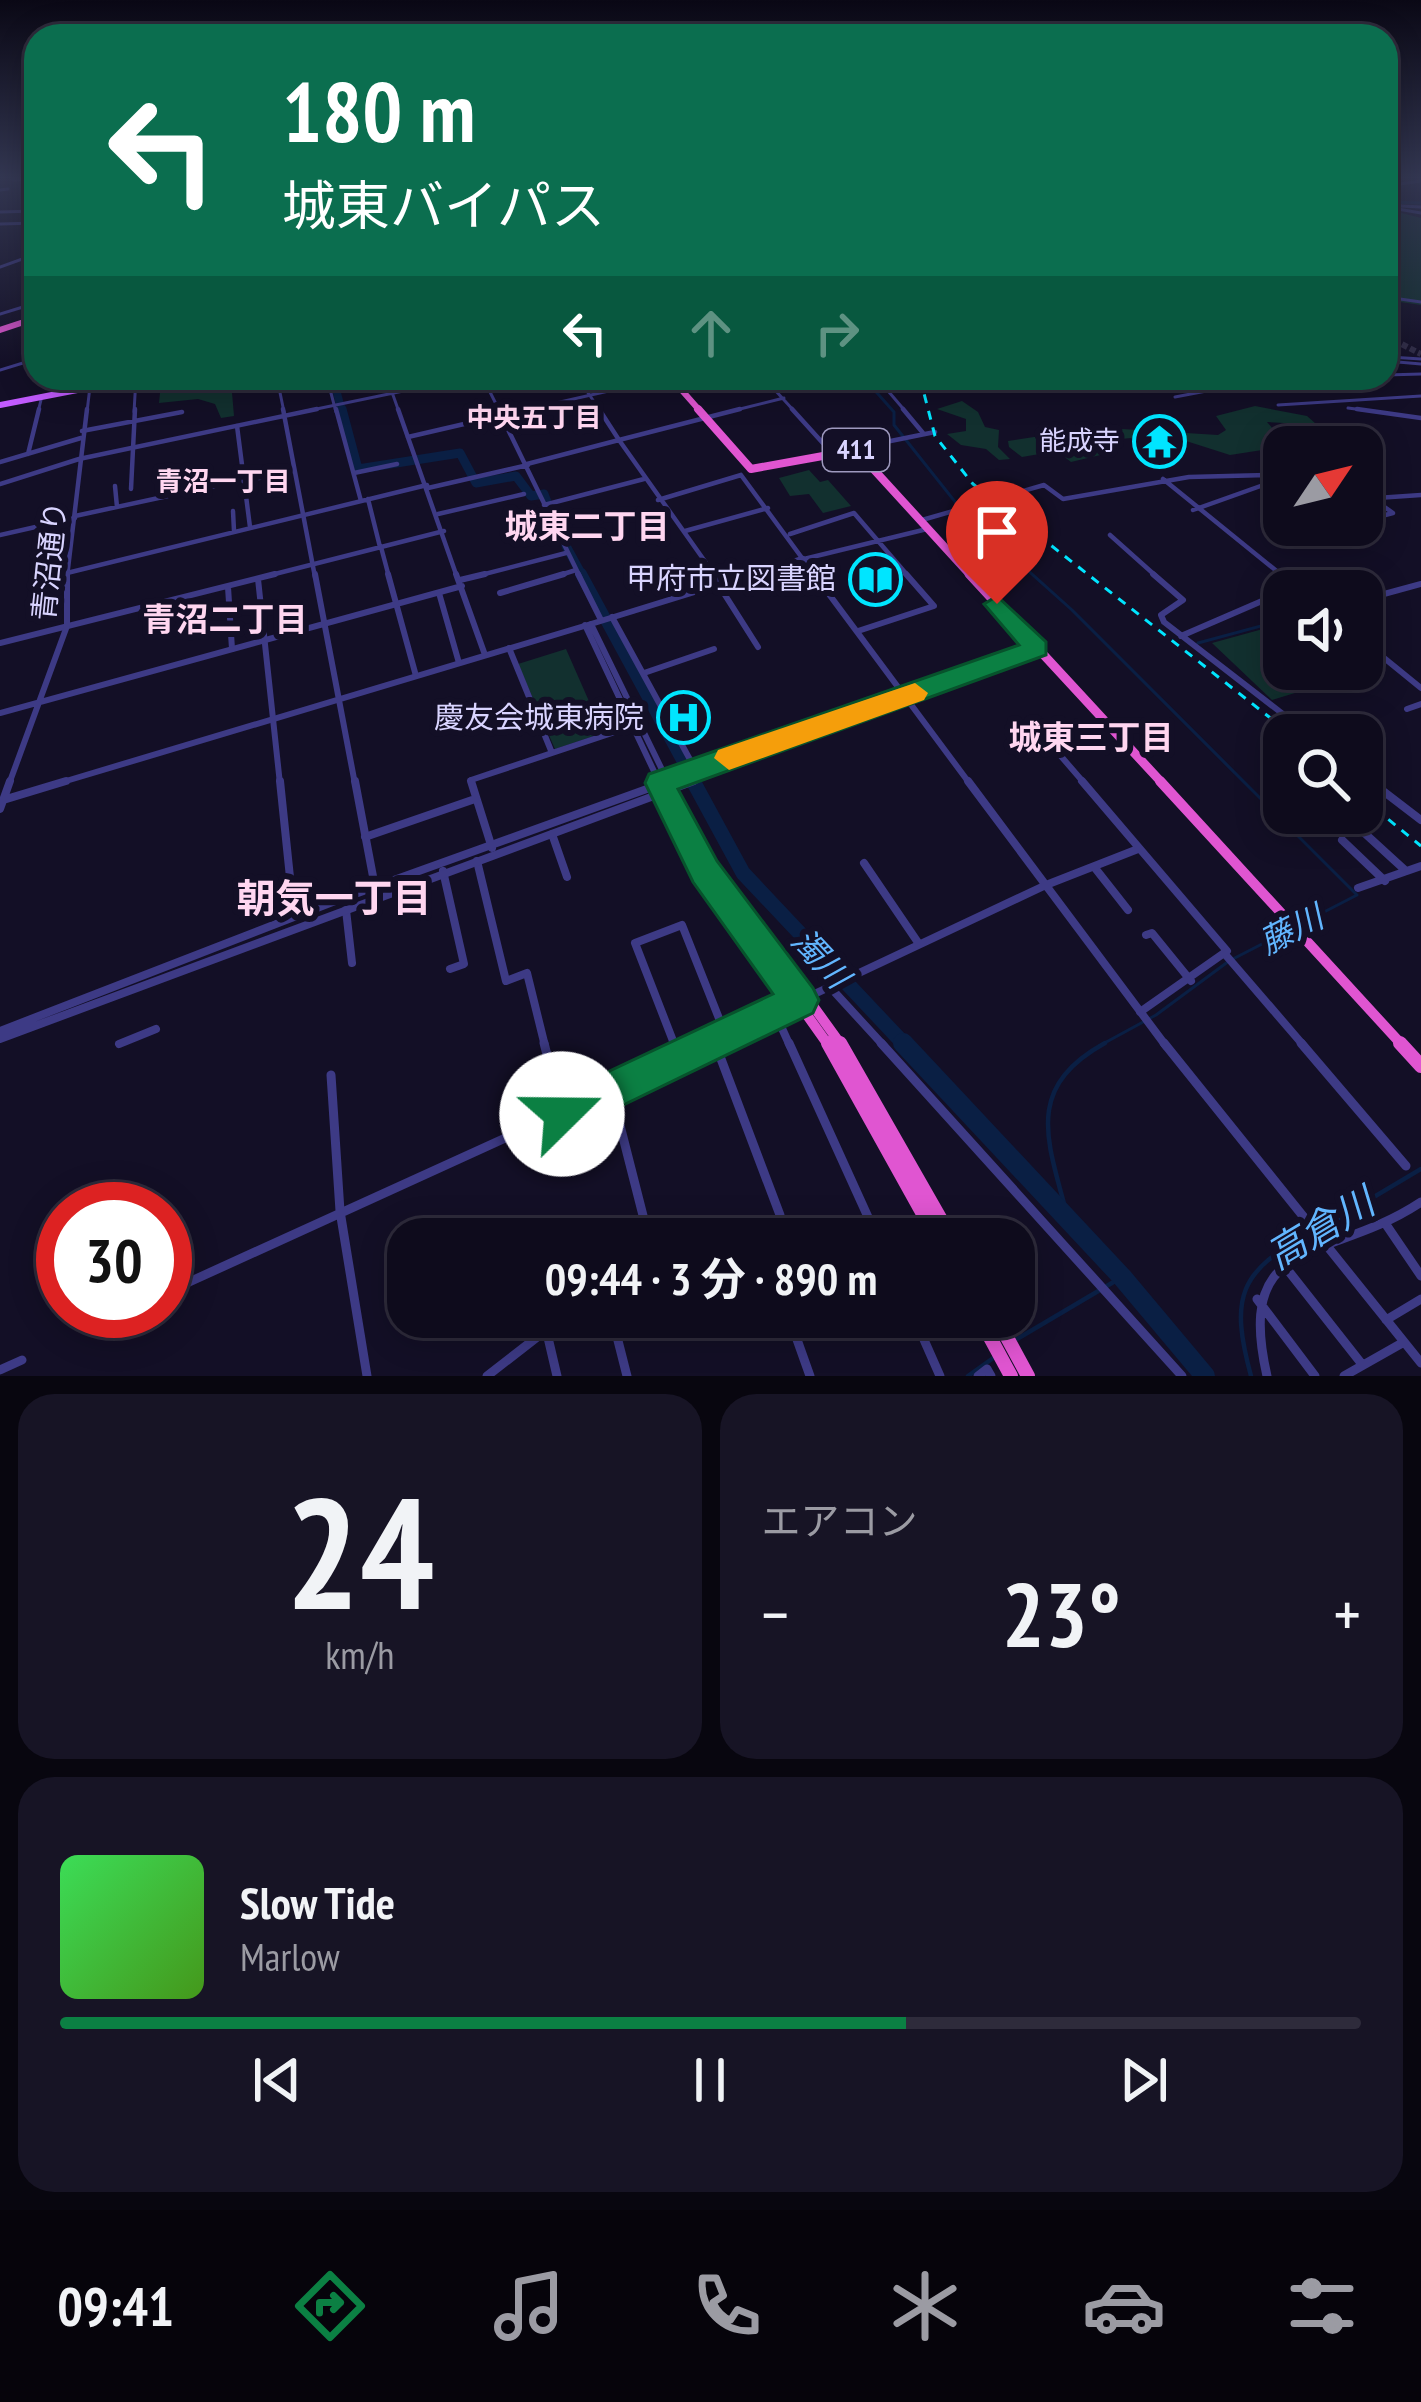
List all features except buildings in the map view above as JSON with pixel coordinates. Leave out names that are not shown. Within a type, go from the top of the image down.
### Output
[{"type":"highway","points":[[680,390],[753,470]]},
{"type":"highway","name":"411","points":[[753,470],[854,449],[1421,1066]]},
{"type":"highway","points":[[670,783],[705,872],[805,998],[939,1218]]},
{"type":"highway","points":[[805,998],[925,1218]]},
{"type":"highway","points":[[994,1338],[1011,1376]]},
{"type":"highway","points":[[1000,1338],[1028,1376]]},
{"type":"main road","points":[[0,405],[63,390]]},
{"type":"street","name":"青沼通り","points":[[1,803],[68,626],[67,573],[90,390]]},
{"type":"street","points":[[131,489],[136,390]]},
{"type":"street","points":[[279,390],[376,891]]},
{"type":"street","points":[[333,390],[416,676]]},
{"type":"street","points":[[391,390],[484,655]]},
{"type":"street","points":[[0,484],[79,459],[407,390]]},
{"type":"street","points":[[489,390],[602,620]]},
{"type":"street","points":[[585,390],[758,647]]},
{"type":"street","points":[[408,436],[616,390]]},
{"type":"street","points":[[776,390],[830,451]]},
{"type":"street","points":[[887,390],[923,434]]},
{"type":"street","points":[[1175,397],[1211,390]]},
{"type":"street","points":[[28,454],[42,396]]},
{"type":"street","points":[[1278,405],[1421,396]]},
{"type":"street","points":[[67,573],[527,465],[784,398]]},
{"type":"street","points":[[1321,405],[1421,418]]},
{"type":"street","points":[[0,462],[82,435],[182,412]]},
{"type":"street","points":[[237,425],[250,527]]},
{"type":"street","points":[[854,449],[935,433]]},
{"type":"street","points":[[354,472],[397,464]]},
{"type":"street","points":[[658,500],[753,470]]},
{"type":"street","points":[[0,535],[293,471]]},
{"type":"street","points":[[1,803],[719,583],[878,542],[1044,485],[1063,499],[1163,479],[1234,472],[1263,476]]},
{"type":"street","points":[[741,475],[790,534],[1140,1014],[1421,1363]]},
{"type":"street","points":[[544,505],[644,479]]},
{"type":"street","points":[[1163,479],[1193,510],[1278,570]]},
{"type":"street","points":[[115,486],[117,507]]},
{"type":"street","points":[[1193,510],[1263,491]]},
{"type":"street","points":[[438,514],[524,494]]},
{"type":"street","points":[[1383,498],[1421,495]]},
{"type":"street","points":[[684,532],[768,508]]},
{"type":"street","points":[[233,511],[234,531]]},
{"type":"street","points":[[790,534],[854,514],[934,607],[858,631]]},
{"type":"street","points":[[0,643],[444,531]]},
{"type":"street","points":[[1110,535],[1183,600],[1161,615],[1181,636],[1283,714]]},
{"type":"street","points":[[0,713],[325,627],[566,553]]},
{"type":"street","points":[[500,593],[576,570]]},
{"type":"street","points":[[258,579],[295,921]]},
{"type":"street","points":[[1383,594],[1421,584]]},
{"type":"street","points":[[228,586],[232,652]]},
{"type":"street","points":[[439,593],[459,663]]},
{"type":"street","points":[[1181,636],[1263,602]]},
{"type":"street","points":[[230,613],[261,605]]},
{"type":"street","points":[[612,617],[698,773]]},
{"type":"street","points":[[588,624],[636,725],[670,783]]},
{"type":"street","points":[[509,648],[552,753]]},
{"type":"street","points":[[644,673],[714,649]]},
{"type":"street","points":[[0,1035],[492,848],[1039,651]]},
{"type":"street","points":[[1383,657],[1421,688]]},
{"type":"street","points":[[1407,709],[1421,704]]},
{"type":"street","points":[[1034,724],[1406,1166]]},
{"type":"street","points":[[492,848],[471,780],[636,725]]},
{"type":"street","points":[[295,921],[476,859],[492,848],[551,831],[670,783]]},
{"type":"street","points":[[1383,791],[1421,820]]},
{"type":"street","points":[[365,837],[476,798]]},
{"type":"street","points":[[551,831],[567,877]]},
{"type":"street","points":[[1365,834],[1407,872]]},
{"type":"street","points":[[1342,840],[1385,881]]},
{"type":"street","points":[[192,1280],[612,1094],[853,973],[1046,885],[1138,849]]},
{"type":"street","points":[[476,859],[506,981],[527,974],[562,1114]]},
{"type":"street","points":[[864,863],[919,944]]},
{"type":"street","points":[[1358,888],[1421,866]]},
{"type":"street","points":[[1095,868],[1128,910]]},
{"type":"street","points":[[443,871],[464,964],[449,969]]},
{"type":"street","points":[[345,907],[352,963]]},
{"type":"street","points":[[679,1058],[635,943],[682,925],[726,1036]]},
{"type":"street","points":[[1146,935],[1152,933],[1191,981]]},
{"type":"street","points":[[1140,1014],[1225,953]]},
{"type":"street","points":[[829,986],[1182,1376]]},
{"type":"street","points":[[775,1013],[868,1218]]},
{"type":"street","points":[[118,1044],[156,1029]]},
{"type":"street","points":[[714,1042],[780,1215]]},
{"type":"street","points":[[331,1075],[340,1211],[367,1376]]},
{"type":"street","points":[[612,1094],[644,1218]]},
{"type":"street","points":[[1267,1376],[1255,1330],[1257,1299],[1282,1264],[1385,1223],[1421,1202]]},
{"type":"street","points":[[1385,1223],[1421,1276]]},
{"type":"street","points":[[1282,1264],[1361,1363]]},
{"type":"street","points":[[1257,1299],[1316,1376]]},
{"type":"street","points":[[1386,1320],[1421,1299]]},
{"type":"street","points":[[487,1376],[536,1338]]},
{"type":"street","points":[[549,1338],[556,1376]]},
{"type":"street","points":[[617,1338],[627,1376]]},
{"type":"street","points":[[796,1338],[810,1376]]},
{"type":"street","points":[[923,1338],[940,1376]]},
{"type":"street","points":[[1344,1376],[1361,1363],[1385,1359],[1404,1342]]},
{"type":"street","points":[[0,1370],[22,1360]]},
{"type":"street","points":[[978,1376],[987,1370],[991,1376]]},
{"type":"green space","points":[[1398,242],[1421,242],[1421,305],[1398,302]]},
{"type":"green space","points":[[232,390],[234,416],[221,418],[215,404],[198,399],[159,403],[160,393]]},
{"type":"green space","points":[[962,401],[978,412],[985,427],[999,430],[998,447],[1010,459],[999,460],[986,449],[961,445],[947,434],[966,431],[966,419],[937,409]]},
{"type":"green space","points":[[1255,406],[1307,416],[1318,426],[1267,422],[1270,426],[1263,426],[1263,450],[1230,455],[1161,433],[1146,437],[1154,451],[1145,451],[1131,438],[1120,439],[1106,428],[1218,435],[1226,430],[1216,416]]},
{"type":"green space","points":[[1080,430],[1099,434],[1113,452],[1071,462],[1057,451],[1022,457],[1009,447],[1008,441]]},
{"type":"green space","points":[[809,470],[820,482],[828,480],[851,506],[823,513],[809,494],[790,496],[779,478]]},
{"type":"green space","points":[[1263,629],[1263,690],[1305,690],[1272,700],[1212,643]]},
{"type":"green space","points":[[566,649],[603,733],[555,749],[518,664]]},
{"type":"waterway","name":"濁川","points":[[336,390],[342,412]]},
{"type":"waterway","name":"藤川","points":[[874,390],[894,412],[894,425],[964,513],[1072,610],[1357,895],[1229,961],[1156,1015],[1099,1046]]},
{"type":"waterway","name":"濁川","points":[[342,409],[358,469],[460,453],[476,483],[516,476],[531,496],[544,494],[557,528]]},
{"type":"waterway","name":"濁川","points":[[566,546],[583,577]]},
{"type":"waterway","name":"濁川","points":[[581,574],[695,784]]},
{"type":"waterway","points":[[1198,643],[1263,625]]},
{"type":"waterway","name":"濁川","points":[[693,781],[743,873],[906,1046]]},
{"type":"waterway","name":"濁川","points":[[903,1043],[1122,1277],[1205,1376]]},
{"type":"waterway","name":"藤川","points":[[1069,1223],[1050,1144],[1051,1100],[1078,1061],[1105,1043]]},
{"type":"waterway","name":"高倉川","points":[[1320,1229],[1421,1169]]},
{"type":"waterway","points":[[1251,1376],[1241,1326],[1246,1290],[1268,1260],[1311,1233]]},
{"type":"waterway","points":[[1017,1339],[1122,1277]]},
{"type":"waterway","points":[[968,1376],[996,1356]]},
{"type":"tunnel","points":[[1398,342],[1421,354]]},
{"type":"railway","points":[[923,390],[935,436],[973,484],[1265,714]]},
{"type":"railway","points":[[1383,815],[1421,846]]},
{"type":"slow traffic","points":[[729,758],[915,693]]},
{"type":"place","name":"能成寺","points":[[1159,441]]},
{"type":"place","name":"甲府市立図書館","points":[[875,579]]},
{"type":"place","name":"慶友会城東病院","points":[[683,718]]},
{"type":"district","name":"中央五丁目","points":[[534,418]]},
{"type":"district","name":"青沼一丁目","points":[[223,482]]},
{"type":"district","name":"城東二丁目","points":[[587,526]]},
{"type":"district","name":"青沼二丁目","points":[[225,619]]},
{"type":"district","name":"城東三丁目","points":[[1091,737]]},
{"type":"district","name":"朝気一丁目","points":[[334,898]]},
{"type":"route","points":[[562,1114],[632,1085],[800,1000],[705,872],[660,783],[1037,649],[997,604]]}]
